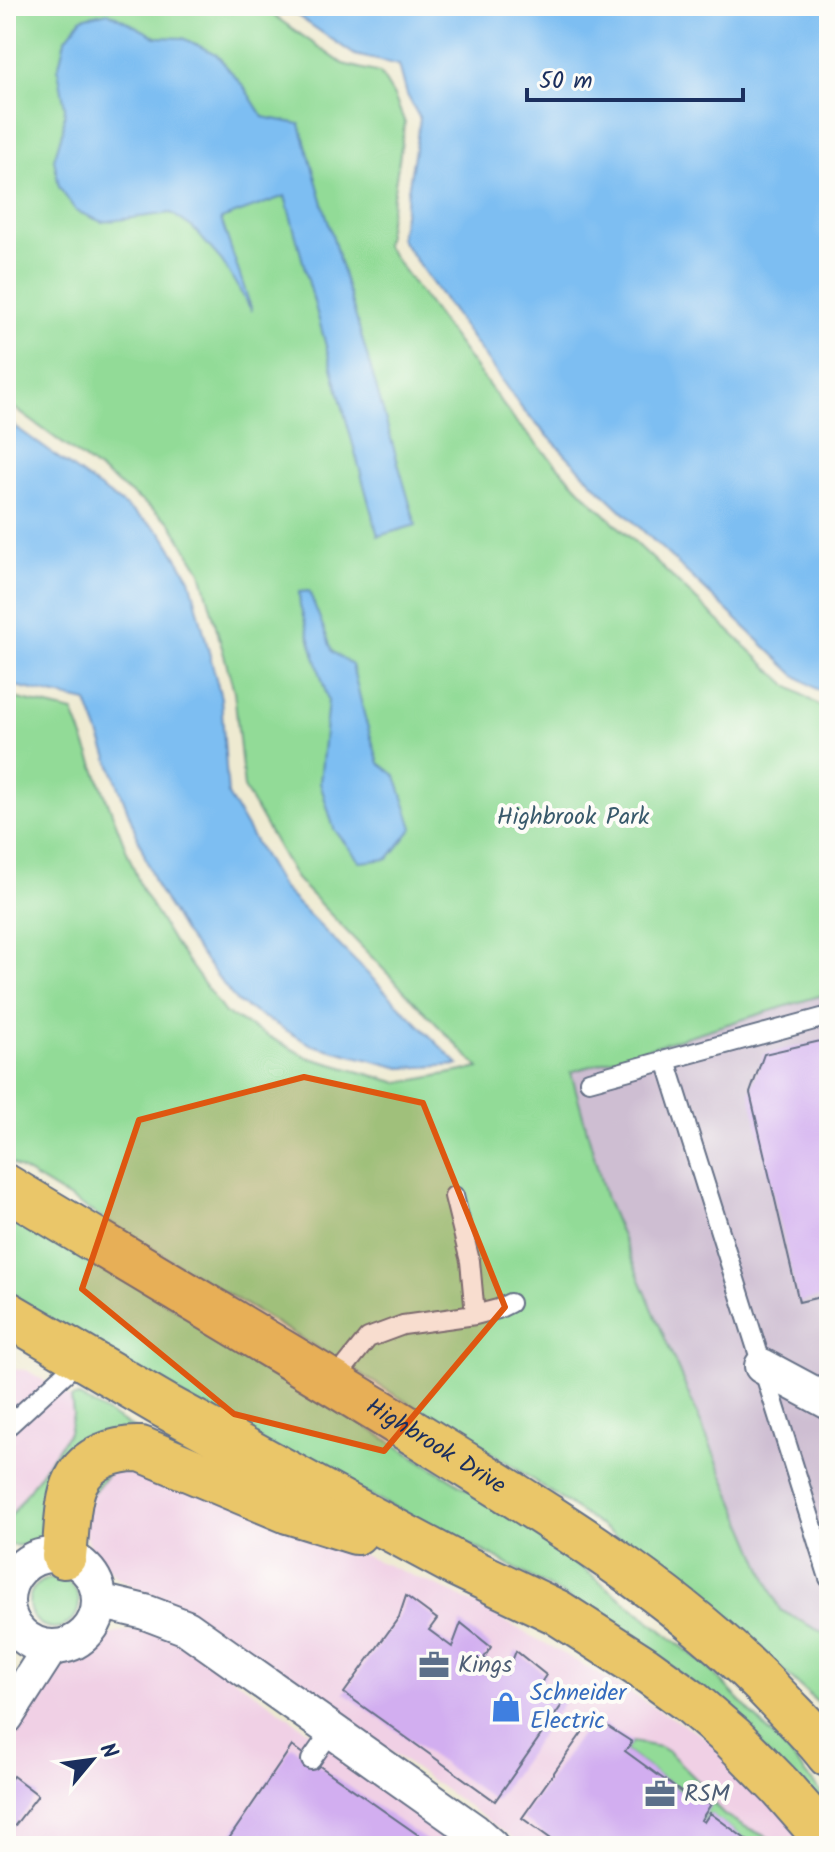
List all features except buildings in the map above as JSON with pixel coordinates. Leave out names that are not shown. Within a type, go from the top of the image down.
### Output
[{"type":"main road","name":"Highbrook Drive","points":[[6,1187],[333,1382],[616,1562],[686,1613],[762,1681],[829,1755]]},
{"type":"main road","points":[[6,1313],[165,1406],[458,1565],[557,1612],[691,1702],[733,1738],[829,1842]]},
{"type":"main road","points":[[64,1556],[75,1482],[94,1461],[105,1454],[128,1448],[141,1449],[288,1511],[458,1565]]},
{"type":"street","points":[[762,1366],[829,1402]]},
{"type":"street","points":[[42,1556],[64,1556],[86,1568],[93,1577],[99,1601],[94,1621],[72,1643],[51,1647],[33,1642],[12,1642],[8,1583],[32,1560],[42,1556]]},
{"type":"street","points":[[99,1601],[145,1612],[187,1628],[491,1846]]},
{"type":"street","points":[[6,1717],[51,1647]]},
{"type":"lane","points":[[589,1081],[829,1016]]},
{"type":"lane","points":[[666,1060],[829,1578]]},
{"type":"lane","points":[[454,1196],[470,1261],[475,1315]]},
{"type":"lane","points":[[333,1382],[368,1338],[403,1325],[475,1315],[510,1303]]},
{"type":"lane","points":[[6,1428],[82,1358]]},
{"type":"lane","points":[[311,1760],[332,1730]]},
{"type":"highlighted area","points":[[304,1077],[423,1103],[505,1307],[384,1451],[234,1414],[82,1289],[139,1120]]},
{"type":"shaded area","points":[[829,993],[829,1636],[780,1610],[606,1199],[571,1072]]},
{"type":"shaded area","points":[[6,1369],[27,1370],[71,1398],[73,1414],[69,1432],[6,1523]]},
{"type":"shaded area","points":[[112,1471],[162,1471],[454,1593],[713,1742],[812,1846],[524,1846],[253,1654],[117,1577],[92,1552],[82,1525],[97,1484]]},
{"type":"shaded area","points":[[141,1628],[178,1639],[472,1846],[6,1846],[6,1733],[45,1679],[108,1635]]},
{"type":"green space","name":"Highbrook Park","points":[[6,6],[260,6],[343,64],[380,73],[405,123],[385,245],[515,421],[588,498],[787,685],[829,712],[829,993],[571,1072],[606,1199],[780,1610],[829,1636],[829,1718],[819,1704],[700,1594],[511,1465],[6,1160],[6,696],[73,712],[142,890],[172,940],[225,1013],[307,1057],[399,1083],[479,1068],[296,879],[244,788],[234,691],[201,572],[170,522],[6,402]]},
{"type":"green space","points":[[6,1204],[538,1533],[708,1667],[789,1753],[829,1802],[829,1816],[710,1698],[626,1630],[489,1554],[269,1446],[6,1291]]},
{"type":"green space","points":[[78,1396],[148,1437],[136,1439],[55,1540],[24,1546],[6,1544],[6,1523],[69,1432],[73,1414],[71,1398]]},
{"type":"green space","points":[[54,1578],[72,1585],[79,1603],[72,1621],[54,1628],[36,1621],[29,1603],[36,1585]]},
{"type":"green space","points":[[632,1742],[660,1747],[670,1753],[725,1815],[769,1838],[755,1846],[710,1814],[704,1822],[701,1820],[711,1803],[688,1797],[625,1751]]},
{"type":"water","points":[[283,6],[829,6],[829,697],[795,675],[597,487],[523,410],[400,238],[420,119],[407,95],[399,65],[355,55]]},
{"type":"water","points":[[108,12],[156,37],[183,38],[216,54],[244,87],[263,117],[300,124],[416,525],[378,536],[285,196],[221,219],[252,311],[222,261],[193,228],[171,213],[102,222],[76,211],[59,187],[54,159],[63,130],[65,107],[58,70],[65,40],[82,18]]},
{"type":"water","points":[[6,420],[162,533],[190,579],[221,698],[228,795],[282,888],[459,1065],[401,1068],[312,1045],[237,1002],[184,933],[156,886],[87,702],[6,684]]},
{"type":"water","points":[[309,591],[333,652],[352,665],[379,763],[396,776],[413,828],[388,859],[360,862],[334,829],[320,783],[328,700],[300,606],[299,592]]},
{"type":"place","name":"Kings","points":[[434,1665]]},
{"type":"place","name":"Schneider Electric","points":[[506,1707]]},
{"type":"place","name":"RSM","points":[[660,1794]]}]
